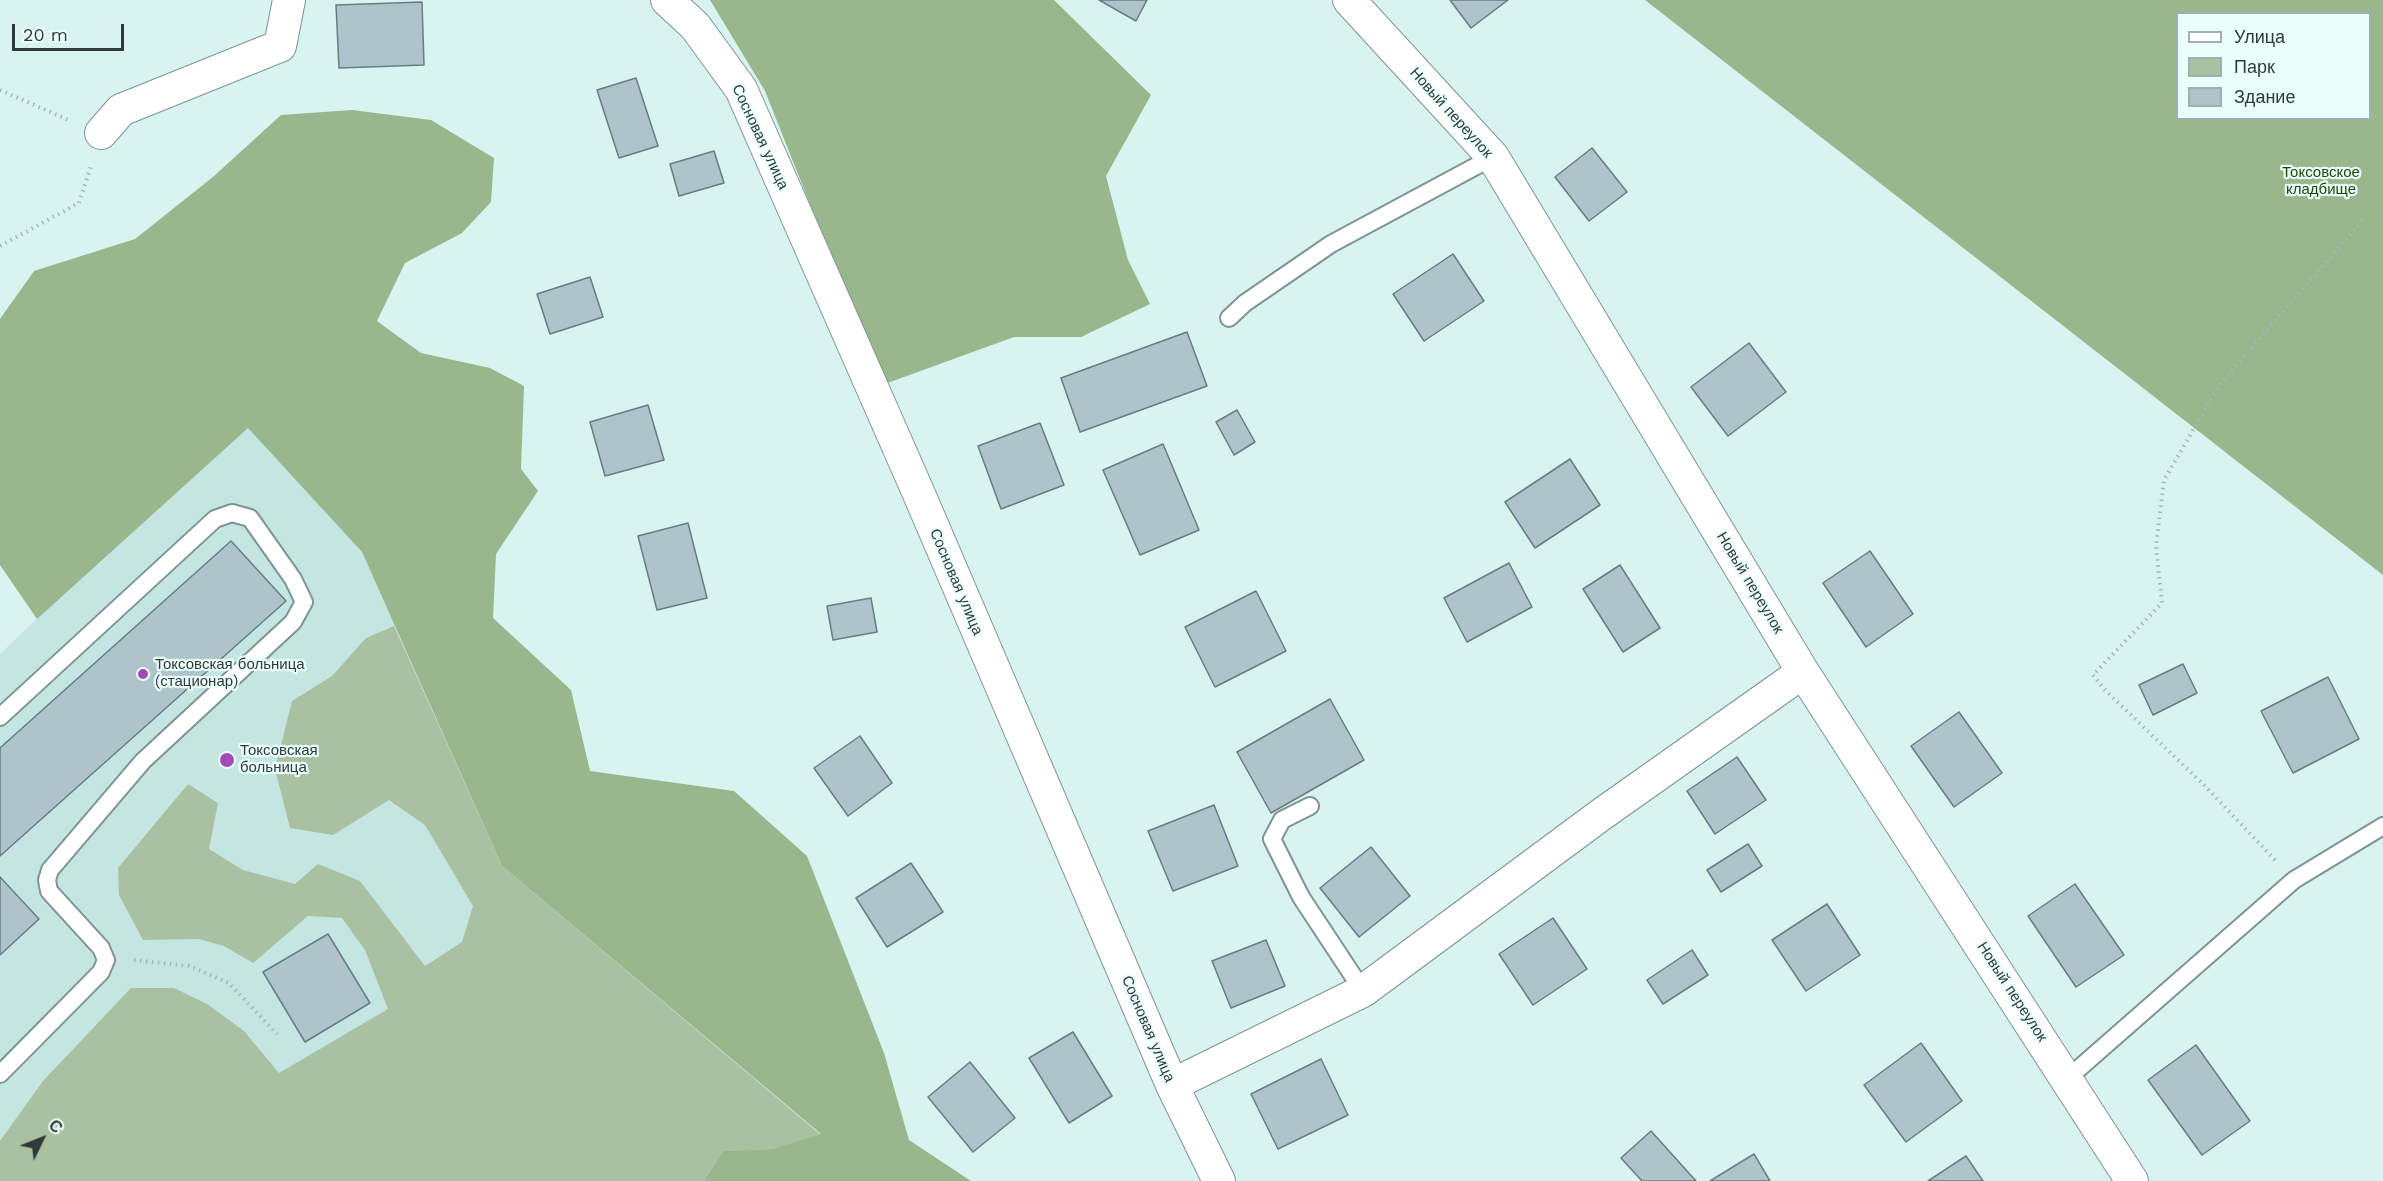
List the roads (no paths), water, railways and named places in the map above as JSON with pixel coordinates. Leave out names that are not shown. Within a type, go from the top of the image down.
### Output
[{"type":"street","points":[[101,133],[121,110],[280,46],[289,0]]},
{"type":"street","name":"Сосновая улица","points":[[667,0],[695,26],[741,89],[919,494],[1172,1085],[1219,1181]]},
{"type":"street","name":"Новый переулок","points":[[1349,0],[1493,157],[1803,672],[2068,1078],[2132,1181]]},
{"type":"street","points":[[1172,1085],[1363,991],[1602,814],[1803,672]]},
{"type":"lane","points":[[1229,318],[1245,303],[1331,244],[1493,157]]},
{"type":"lane","points":[[0,717],[215,519],[232,513],[250,518],[293,579],[304,602],[293,622],[143,761],[51,870],[47,880],[49,891],[101,948],[106,960],[101,972],[0,1074]]},
{"type":"lane","points":[[1310,806],[1282,820],[1272,839],[1301,897],[1363,991]]},
{"type":"lane","points":[[2068,1078],[2294,880],[2383,826]]},
{"type":"place","name":"Токсовская больница (стационар)","points":[[143,674]]},
{"type":"place","name":"Токсовская больница","points":[[227,760]]},
{"type":"park label","name":"Токсовское кладбище","points":[[2321,182]]}]
